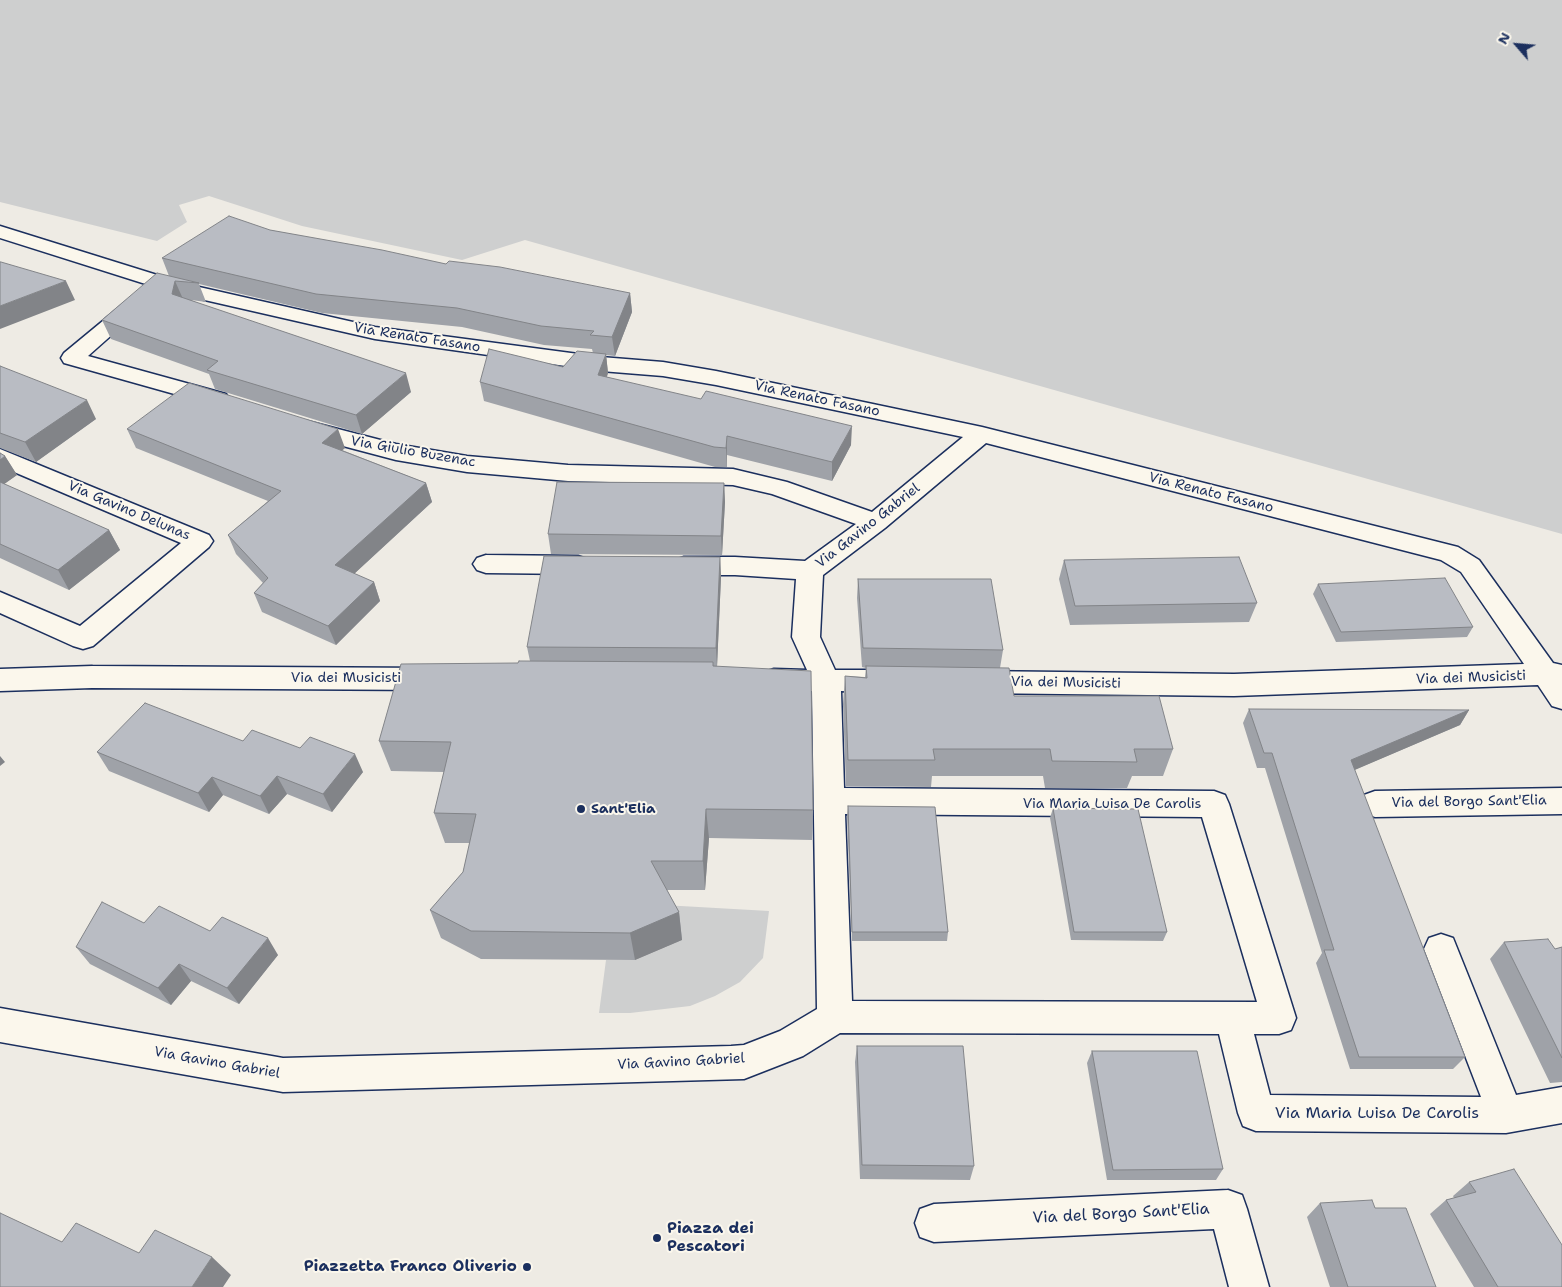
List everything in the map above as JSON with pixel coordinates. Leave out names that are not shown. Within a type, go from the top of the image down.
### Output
[{"type":"street","name":"Via Renato Fasano","points":[[0,232],[181,289],[376,333],[591,363],[663,369],[708,376],[982,434],[1449,553],[1470,566],[1554,675],[1562,698]]},
{"type":"street","points":[[160,283],[72,358],[179,387],[243,407]]},
{"type":"street","name":"Via Giulio Buzenac","points":[[288,422],[343,440],[396,452],[467,464],[568,473],[733,477],[778,488],[876,522]]},
{"type":"street","name":"Via Gavino Gabriel","points":[[0,1025],[283,1075],[744,1062],[791,1044],[835,1017],[826,680],[806,638],[810,571],[876,522],[982,434]]},
{"type":"street","name":"Via Gavino Delunas","points":[[0,457],[200,541],[83,639]]},
{"type":"street","points":[[486,564],[606,565]]},
{"type":"street","points":[[656,566],[735,566],[810,571]]},
{"type":"street","points":[[0,602],[83,639],[92,677]]},
{"type":"street","name":"Via dei Musicisti","points":[[946,682],[1234,685],[1554,675]]},
{"type":"street","name":"Via dei Musicisti","points":[[0,680],[92,677],[459,679]]},
{"type":"street","points":[[747,680],[906,681]]},
{"type":"street","name":"Via Maria Luisa De Carolis","points":[[830,801],[1214,804],[1279,1018],[835,1017]]},
{"type":"street","name":"Via del Borgo Sant'Elia","points":[[1375,804],[1562,801]]},
{"type":"street","points":[[1441,949],[1506,1115]]},
{"type":"street","name":"Via Maria Luisa De Carolis","points":[[1232,1018],[1256,1113],[1506,1115],[1562,1105]]},
{"type":"street","name":"Via del Borgo Sant'Elia","points":[[934,1223],[1228,1209],[1249,1287]]},
{"type":"shaded area","points":[[0,0],[1562,0],[1562,534],[525,240],[462,260],[302,226],[209,196],[179,205],[187,222],[157,241],[0,202]]},
{"type":"shaded area","points":[[663,905],[769,911],[763,958],[740,982],[715,996],[690,1006],[630,1013],[599,1013],[606,960],[635,960],[682,940]]},
{"type":"building","points":[[229,216],[270,230],[382,250],[446,264],[449,261],[500,267],[630,293],[612,337],[590,335],[594,331],[541,326],[457,308],[316,294],[162,258]]},
{"type":"building","points":[[1,262],[66,281],[0,306]]},
{"type":"building","points":[[157,273],[199,283],[175,281],[172,294],[406,373],[356,415],[207,370],[218,361],[102,320]]},
{"type":"building","points":[[489,349],[563,367],[577,351],[606,354],[598,375],[701,399],[706,391],[852,426],[832,462],[727,436],[726,448],[714,447],[480,382]]},
{"type":"building","points":[[0,366],[87,400],[25,442],[0,433]]},
{"type":"building","points":[[189,383],[338,429],[322,443],[426,483],[335,565],[374,582],[328,626],[254,593],[268,578],[228,535],[281,491],[127,429]]},
{"type":"building","points":[[0,453],[5,456],[0,460]]},
{"type":"building","points":[[0,482],[109,530],[58,570],[0,544]]},
{"type":"building","points":[[557,482],[724,483],[721,536],[548,534]]},
{"type":"building","points":[[544,556],[720,557],[716,648],[527,647]]},
{"type":"building","points":[[1239,557],[1257,603],[1075,606],[1064,560]]},
{"type":"building","points":[[1445,578],[1473,627],[1341,632],[1318,584]]},
{"type":"building","points":[[858,579],[991,579],[1003,650],[863,648]]},
{"type":"building","points":[[519,661],[713,662],[713,666],[811,671],[813,810],[706,809],[703,861],[651,861],[679,912],[630,933],[471,931],[430,910],[463,872],[476,814],[434,813],[451,742],[379,741],[401,664],[518,663]]},
{"type":"building","points":[[866,666],[1009,668],[1014,696],[1159,696],[1173,749],[1134,749],[1137,762],[1052,761],[1050,749],[933,749],[935,760],[848,760],[845,676],[867,678]]},
{"type":"building","points":[[145,703],[243,741],[252,730],[300,748],[310,737],[355,754],[323,794],[277,776],[260,796],[212,777],[198,793],[97,752]]},
{"type":"building","points":[[1249,709],[1469,710],[1351,760],[1465,1057],[1359,1057],[1324,950],[1334,950],[1272,753],[1264,753]]},
{"type":"building","points":[[848,806],[935,807],[948,932],[852,932]]},
{"type":"building","points":[[1053,808],[1138,809],[1167,932],[1074,932]]},
{"type":"building","points":[[102,902],[144,923],[159,906],[210,931],[222,917],[268,938],[227,988],[179,964],[158,988],[76,947]]},
{"type":"building","points":[[1548,939],[1555,949],[1562,947],[1562,1058],[1504,942]]},
{"type":"building","points":[[857,1046],[963,1046],[974,1166],[862,1165]]},
{"type":"building","points":[[1092,1051],[1197,1051],[1223,1169],[1113,1170]]},
{"type":"building","points":[[1514,1169],[1562,1245],[1562,1287],[1498,1287],[1446,1200],[1476,1192],[1469,1182]]},
{"type":"building","points":[[1372,1200],[1375,1208],[1406,1208],[1436,1287],[1348,1287],[1320,1203]]},
{"type":"building","points":[[0,1213],[62,1242],[76,1223],[139,1253],[155,1230],[212,1257],[192,1287],[0,1287]]},
{"type":"place","name":"Sant'Elia","points":[[581,809]]},
{"type":"place","name":"Piazza dei Pescatori","points":[[657,1238]]},
{"type":"place","name":"Piazzetta Franco Oliverio","points":[[527,1267]]}]
